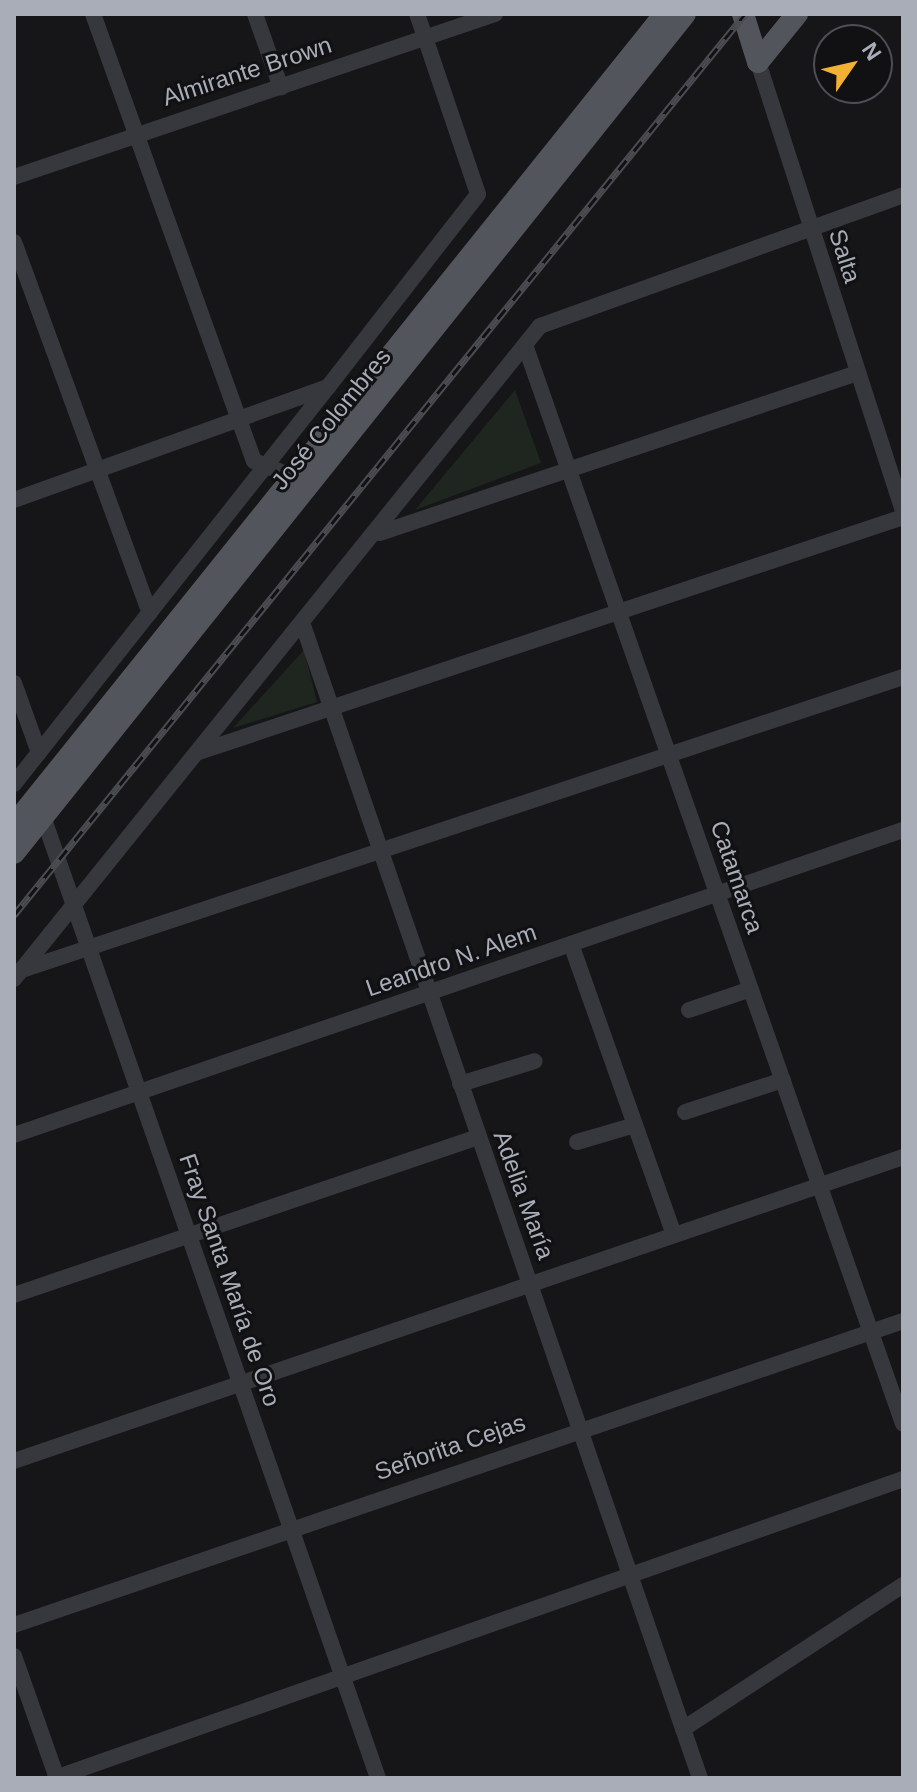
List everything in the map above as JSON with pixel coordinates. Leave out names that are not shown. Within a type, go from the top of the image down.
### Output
[{"type":"main road","name":"José Colombres","points":[[302,481],[665,14]]},
{"type":"main road","name":"José Colombres","points":[[14,853],[40,808],[302,481],[685,14]]},
{"type":"main road","name":"Salta","points":[[743,14],[758,62]]},
{"type":"main road","points":[[758,62],[797,14]]},
{"type":"main road","name":"José Colombres","points":[[14,825],[40,808]]},
{"type":"street","points":[[93,14],[254,461],[267,470],[302,481]]},
{"type":"street","points":[[255,14],[281,88]]},
{"type":"street","points":[[417,14],[426,39]]},
{"type":"street","name":"Almirante Brown","points":[[14,177],[495,14]]},
{"type":"street","name":"José Colombres","points":[[14,784],[267,470],[478,194],[426,39]]},
{"type":"street","name":"Salta","points":[[758,62],[809,229],[903,514]]},
{"type":"street","points":[[17,975],[197,753],[304,628],[525,345],[554,316],[903,195]]},
{"type":"street","points":[[14,242],[150,613]]},
{"type":"street","name":"Catamarca","points":[[525,345],[903,1424]]},
{"type":"street","points":[[379,533],[857,373]]},
{"type":"street","points":[[14,500],[239,422],[328,387]]},
{"type":"street","points":[[197,753],[620,614],[903,514]]},
{"type":"street","name":"Adelia María","points":[[304,628],[577,1429],[700,1778]]},
{"type":"street","points":[[17,975],[903,677]]},
{"type":"street","points":[[14,683],[39,753]]},
{"type":"street","name":"Fray Santa María de Oro","points":[[40,808],[77,904],[188,1236],[378,1778]]},
{"type":"street","name":"Leandro N. Alem","points":[[14,1135],[903,830]]},
{"type":"street","points":[[571,944],[674,1235]]},
{"type":"street","points":[[689,1010],[751,989]]},
{"type":"street","points":[[460,1084],[535,1061]]},
{"type":"street","points":[[685,1112],[783,1080]]},
{"type":"street","points":[[577,1142],[635,1125]]},
{"type":"street","points":[[14,1295],[477,1137]]},
{"type":"street","points":[[14,1461],[903,1157]]},
{"type":"street","name":"Señorita Cejas","points":[[14,1625],[290,1527],[903,1321]]},
{"type":"street","points":[[14,1656],[56,1778],[903,1479]]},
{"type":"street","points":[[683,1729],[903,1585]]},
{"type":"shaded area","points":[[515,390],[541,463],[415,510]]},
{"type":"shaded area","points":[[304,650],[317,702],[233,728]]},
{"type":"railway","points":[[14,915],[745,14]]}]
